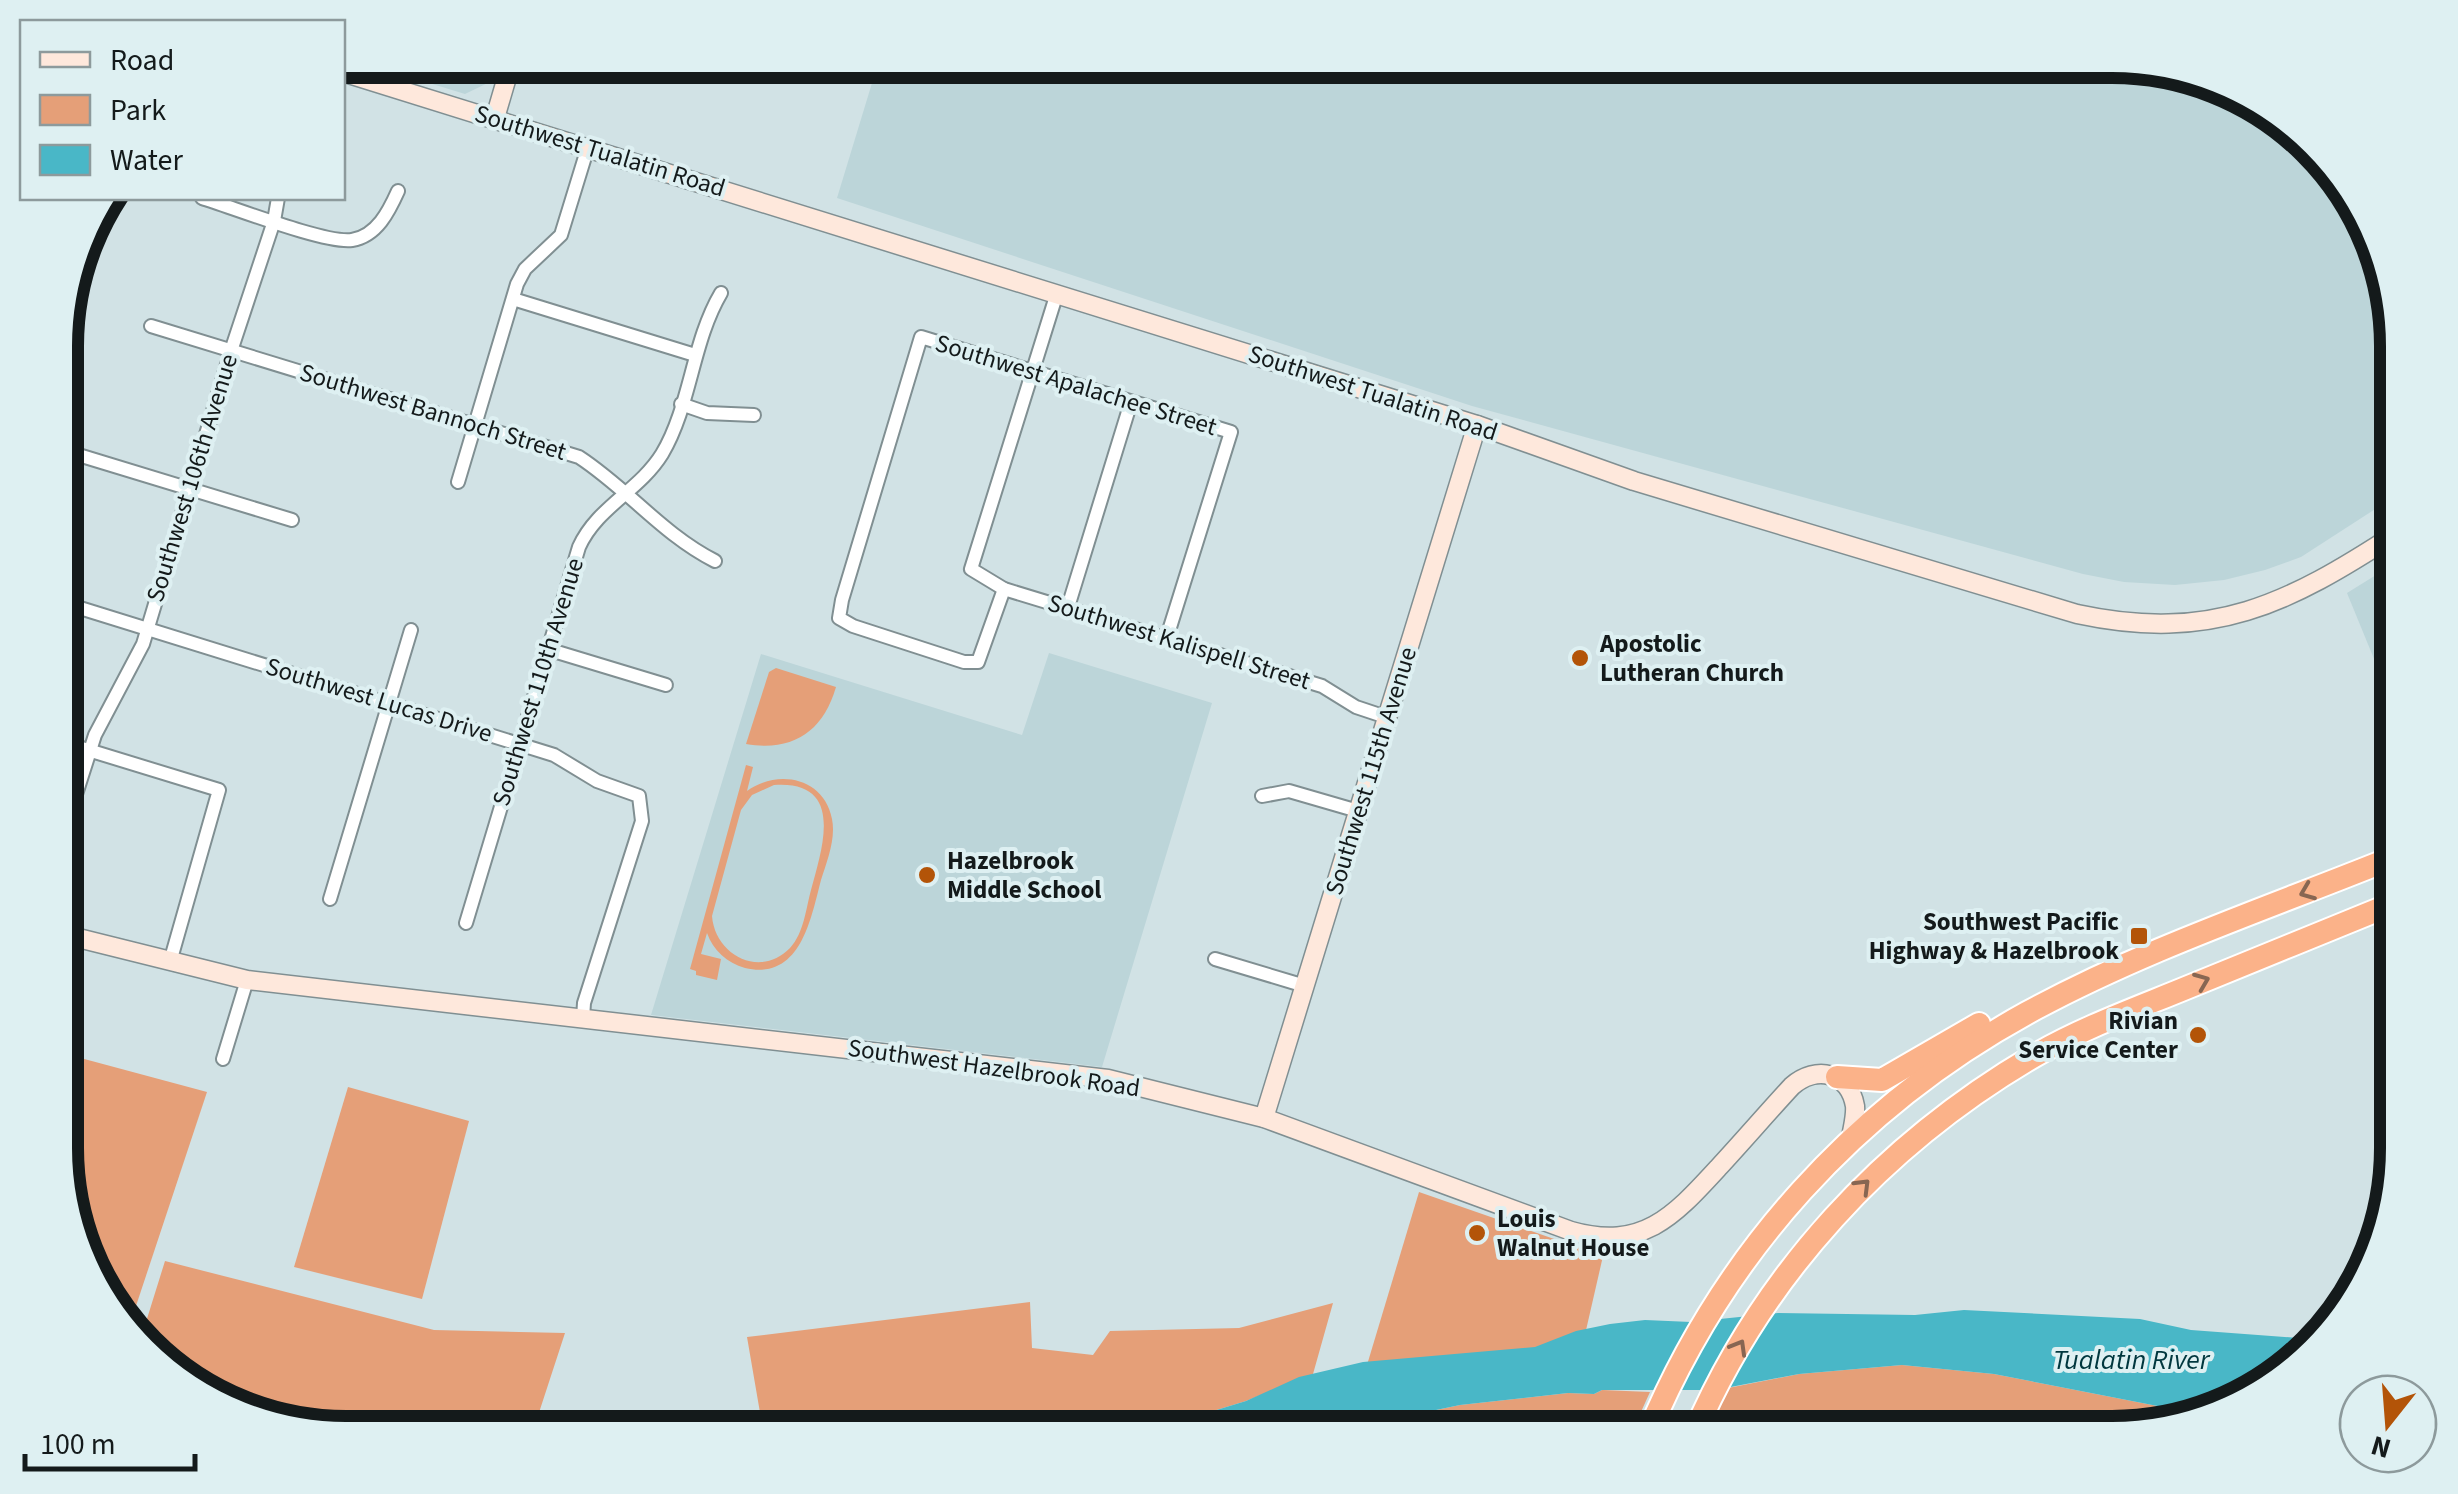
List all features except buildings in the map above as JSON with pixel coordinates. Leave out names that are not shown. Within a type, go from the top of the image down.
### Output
[{"type":"highway","points":[[1657,1416],[1690,1347],[1750,1252],[1806,1184],[1850,1139],[1918,1082],[2030,1011],[2151,956],[2380,863]]},
{"type":"highway","points":[[1703,1416],[1752,1324],[1814,1239],[1900,1150],[1972,1096],[2034,1056],[2104,1021],[2380,909]]},
{"type":"highway","points":[[1837,1077],[1882,1080],[1987,1020],[2030,1011]]},
{"type":"highway","points":[[1966,1049],[1960,1080],[1972,1096]]},
{"type":"street","name":"Southwest Tualatin Road","points":[[362,78],[1476,425],[1634,480],[2040,603],[2119,622],[2189,622],[2261,608],[2320,582],[2380,544]]},
{"type":"street","points":[[494,118],[506,78]]},
{"type":"street","points":[[458,482],[525,268],[561,235],[588,147]]},
{"type":"street","points":[[209,200],[324,238],[352,240],[372,230],[386,216],[398,191]]},
{"type":"street","name":"Southwest 106th Avenue","points":[[78,788],[108,709],[132,670],[278,200]]},
{"type":"street","name":"Southwest 110th Avenue","points":[[466,923],[585,534],[642,480],[664,451],[710,312],[721,293]]},
{"type":"street","points":[[1032,371],[1057,293]]},
{"type":"street","points":[[513,299],[695,355]]},
{"type":"street","name":"Southwest Bannoch Street","points":[[150,326],[579,457],[602,472],[682,544],[715,561]]},
{"type":"street","name":"Southwest Apalachee Street","points":[[1004,589],[978,662],[964,662],[853,626],[840,618],[842,600],[921,337],[1230,432],[1167,638]]},
{"type":"street","name":"Southwest Kalispell Street","points":[[1032,371],[971,569],[1004,589],[1322,686],[1356,707],[1386,717]]},
{"type":"street","points":[[1068,607],[1131,402]]},
{"type":"street","points":[[681,404],[707,413],[754,415]]},
{"type":"street","name":"Southwest 115th Avenue","points":[[1264,1118],[1476,425]]},
{"type":"street","points":[[78,455],[292,520]]},
{"type":"street","name":"Southwest Lucas Drive","points":[[78,607],[554,754],[597,780],[639,796],[642,821],[584,1003],[583,1018]]},
{"type":"street","points":[[330,900],[411,630]]},
{"type":"street","points":[[547,649],[666,685]]},
{"type":"street","points":[[78,747],[219,790],[170,962]]},
{"type":"street","points":[[1262,796],[1289,790],[1358,811]]},
{"type":"street","name":"Southwest Hazelbrook Road","points":[[78,938],[247,980],[1082,1075],[1264,1118],[1599,1238],[1620,1238],[1653,1227],[1676,1212],[1798,1081],[1813,1073],[1837,1077]]},
{"type":"street","points":[[1215,958],[1305,986]]},
{"type":"street","points":[[223,1059],[247,980]]},
{"type":"street","points":[[1837,1077],[1854,1106],[1850,1139]]},
{"type":"shaded area","points":[[413,78],[495,78],[465,94]]},
{"type":"shaded area","points":[[874,78],[2148,80],[2215,98],[2247,113],[2302,156],[2345,211],[2371,276],[2380,328],[2380,506],[2301,557],[2224,580],[2175,585],[2124,582],[2083,574],[1472,406],[837,198]]},
{"type":"shaded area","points":[[2380,573],[2380,674],[2347,593]]},
{"type":"shaded area","name":"Hazelbrook Middle School","points":[[1049,653],[1212,703],[1102,1067],[651,1015],[761,654],[1022,735]]},
{"type":"green space","points":[[776,668],[836,687],[830,703],[814,727],[791,741],[763,746],[746,744],[769,672]]},
{"type":"green space","points":[[746,765],[753,767],[747,791],[772,780],[798,781],[810,786],[827,805],[833,834],[813,912],[800,943],[779,965],[764,970],[745,968],[722,955],[707,933],[701,954],[721,959],[717,980],[696,975],[690,969]],"holes":[[[774,785],[797,786],[812,794],[820,805],[824,820],[820,856],[806,912],[790,948],[766,962],[753,962],[721,942],[712,916],[741,810],[752,795]]]},
{"type":"green space","points":[[78,1057],[207,1092],[134,1312],[105,1267],[83,1201],[78,1149]]},
{"type":"green space","points":[[348,1087],[469,1121],[422,1299],[294,1267]]},
{"type":"green space","points":[[1419,1192],[1603,1256],[1581,1352],[1367,1365]]},
{"type":"green space","points":[[165,1261],[434,1330],[565,1333],[538,1416],[345,1416],[310,1414],[243,1396],[182,1361],[145,1326]]},
{"type":"green space","points":[[1030,1302],[1032,1348],[1093,1355],[1110,1331],[1239,1328],[1333,1303],[1313,1374],[1197,1416],[761,1416],[747,1337]]},
{"type":"green space","points":[[1902,1365],[1994,1374],[2173,1409],[2130,1416],[1715,1416],[1728,1388],[1799,1374]]},
{"type":"green space","points":[[1602,1390],[1650,1392],[1639,1416],[1407,1416],[1460,1405],[1568,1393],[1594,1394]]},
{"type":"water","name":"Tualatin River","points":[[1964,1310],[2140,1319],[2191,1330],[2302,1338],[2247,1381],[2173,1409],[1994,1374],[1902,1365],[1799,1374],[1715,1390],[1568,1393],[1460,1405],[1407,1416],[1197,1416],[1246,1401],[1299,1377],[1363,1362],[1535,1347],[1576,1331],[1610,1324],[1645,1320],[1691,1322],[1778,1313],[1915,1315]]},
{"type":"place","name":"Apostolic Lutheran Church","points":[[1580,658]]},
{"type":"place","name":"Hazelbrook Middle School","points":[[927,875]]},
{"type":"place","name":"Southwest Pacific Highway & Hazelbrook","points":[[2139,936]]},
{"type":"place","name":"Rivian Service Center","points":[[2198,1035]]},
{"type":"place","name":"Louis Walnut House","points":[[1477,1233]]}]
